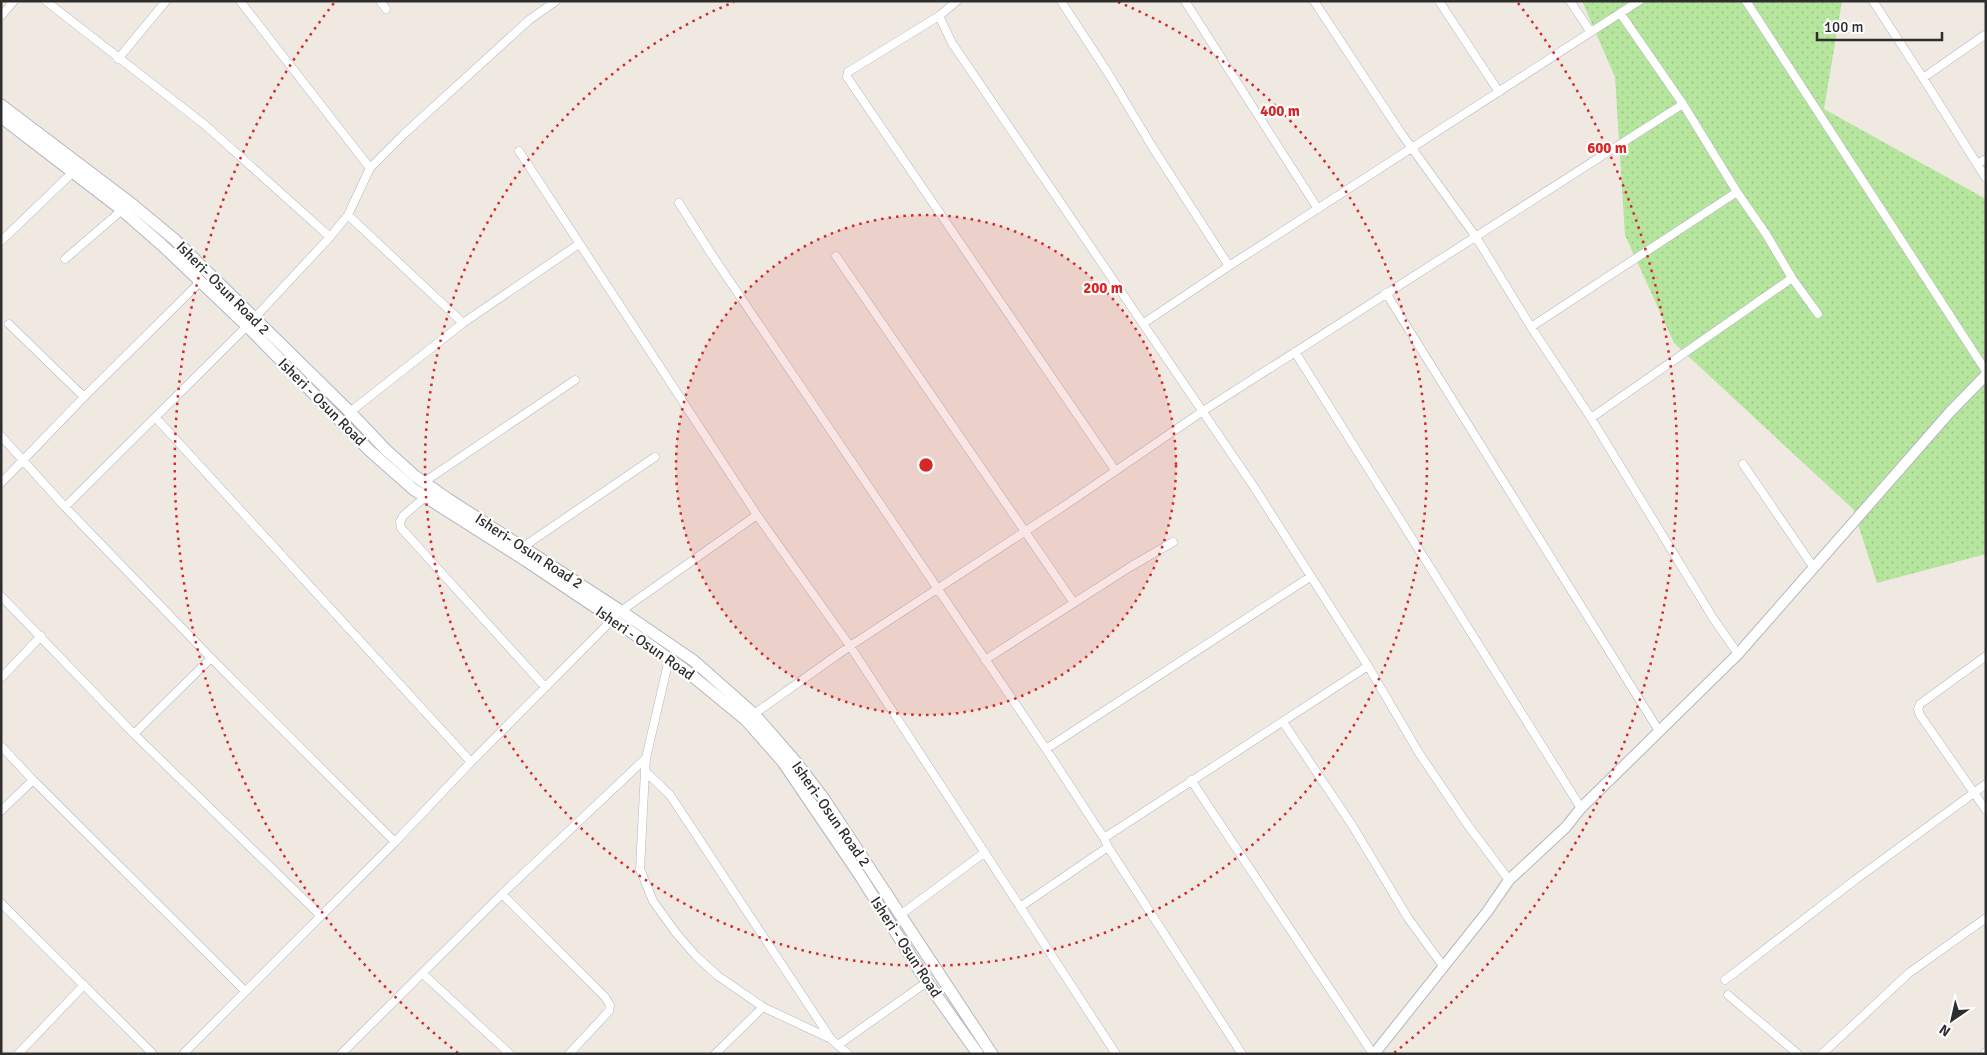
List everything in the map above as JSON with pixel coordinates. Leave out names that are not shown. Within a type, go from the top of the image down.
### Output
[{"type":"main road","name":"Isheri- Osun Road 2","points":[[1,105],[133,205],[174,239],[251,323],[350,412],[386,450],[424,482],[694,661],[754,714],[796,762],[824,799],[992,1054]]},
{"type":"main road","name":"Isheri - Osun Road","points":[[1,118],[122,210],[251,323],[370,451],[413,489],[613,619],[669,659],[746,720],[783,762],[861,877],[927,982],[978,1054]]},
{"type":"street","points":[[1,16],[14,1]]},
{"type":"street","points":[[46,1],[204,125],[330,236]]},
{"type":"street","points":[[118,59],[166,1]]},
{"type":"street","points":[[240,1],[370,168]]},
{"type":"street","points":[[380,1],[386,9]]},
{"type":"street","points":[[66,507],[251,323],[348,216],[370,168],[404,134],[529,20],[556,1]]},
{"type":"street","points":[[957,1],[939,16],[848,72],[847,77],[1115,470]]},
{"type":"street","points":[[1061,1],[1229,266]]},
{"type":"street","points":[[1185,1],[1318,209]]},
{"type":"street","points":[[1314,1],[1401,134],[1476,237],[1531,327],[1591,418],[1713,618],[1738,654]]},
{"type":"street","points":[[1439,1],[1499,92]]},
{"type":"street","points":[[1570,1],[1590,31]]},
{"type":"street","points":[[1144,324],[1229,266],[1639,1]]},
{"type":"street","points":[[1746,1],[1986,371]]},
{"type":"street","points":[[1873,1],[1986,178]]},
{"type":"street","points":[[1620,13],[1683,104],[1792,278],[1818,314]]},
{"type":"street","points":[[939,16],[952,43],[1254,487],[1368,666],[1418,753],[1467,824],[1509,880]]},
{"type":"street","points":[[1923,78],[1986,34]]},
{"type":"street","points":[[754,714],[850,646],[1067,504],[1203,411],[1683,104]]},
{"type":"street","points":[[519,151],[757,515],[850,646],[1116,1054]]},
{"type":"street","points":[[1978,164],[1986,159]]},
{"type":"street","points":[[1,241],[4,233],[72,173]]},
{"type":"street","points":[[1531,327],[1737,192]]},
{"type":"street","points":[[679,203],[710,252],[1046,749],[1242,1054]]},
{"type":"street","points":[[64,259],[122,210]]},
{"type":"street","points":[[348,216],[463,323]]},
{"type":"street","points":[[350,412],[463,323],[579,244]]},
{"type":"street","points":[[836,256],[1074,603]]},
{"type":"street","points":[[1591,418],[1792,278]]},
{"type":"street","points":[[1,483],[84,397],[201,281]]},
{"type":"street","points":[[1386,293],[1659,732]]},
{"type":"street","points":[[9,324],[84,397]]},
{"type":"street","points":[[1295,352],[1582,808]]},
{"type":"street","points":[[1191,780],[1373,1054],[1487,912],[1509,880],[1566,827],[1582,808],[1738,654],[1950,412],[1986,375]]},
{"type":"street","points":[[424,482],[575,380]]},
{"type":"street","points":[[156,418],[471,762]]},
{"type":"street","points":[[1,436],[210,658],[395,842]]},
{"type":"street","points":[[523,547],[655,457]]},
{"type":"street","points":[[1743,464],[1814,568]]},
{"type":"street","points":[[424,497],[403,516],[400,522],[401,528],[546,687]]},
{"type":"street","points":[[183,1054],[395,842],[471,762],[621,611],[757,515]]},
{"type":"street","points":[[985,660],[1130,567],[1173,542]]},
{"type":"street","points":[[1046,749],[1310,577]]},
{"type":"street","points":[[1,596],[134,734],[321,916]]},
{"type":"street","points":[[1,678],[41,636]]},
{"type":"street","points":[[1986,656],[1920,704],[1918,709],[1920,715],[1986,810]]},
{"type":"street","points":[[134,734],[210,658]]},
{"type":"street","points":[[669,659],[646,758],[645,771],[640,869],[654,901],[676,933],[696,956],[718,976],[763,1007],[831,1039],[848,1054]]},
{"type":"street","points":[[1104,838],[1368,666]]},
{"type":"street","points":[[1282,722],[1352,825],[1408,918],[1443,966]]},
{"type":"street","points":[[1,746],[245,991]]},
{"type":"street","points":[[341,1054],[502,894],[646,758]]},
{"type":"street","points":[[645,771],[670,795],[831,1039]]},
{"type":"street","points":[[1,811],[33,780]]},
{"type":"street","points":[[1725,980],[1855,880],[1986,784]]},
{"type":"street","points":[[1020,907],[1108,847]]},
{"type":"street","points":[[900,915],[984,853]]},
{"type":"street","points":[[502,894],[605,997],[610,1005],[609,1011],[569,1054]]},
{"type":"street","points":[[3,908],[153,1054]]},
{"type":"street","points":[[1822,1054],[1909,973],[1986,918]]},
{"type":"street","points":[[422,974],[510,1054]]},
{"type":"street","points":[[838,1045],[927,982]]},
{"type":"street","points":[[18,1054],[84,985]]},
{"type":"street","points":[[1728,995],[1798,1054]]},
{"type":"street","points":[[715,1054],[763,1007]]},
{"type":"street","points":[[348,1047],[355,1054]]},
{"type":"green space","points":[[1582,1],[1842,1],[1824,109],[1986,199],[1986,554],[1877,583],[1853,509],[1674,343],[1625,235],[1615,77]]}]
